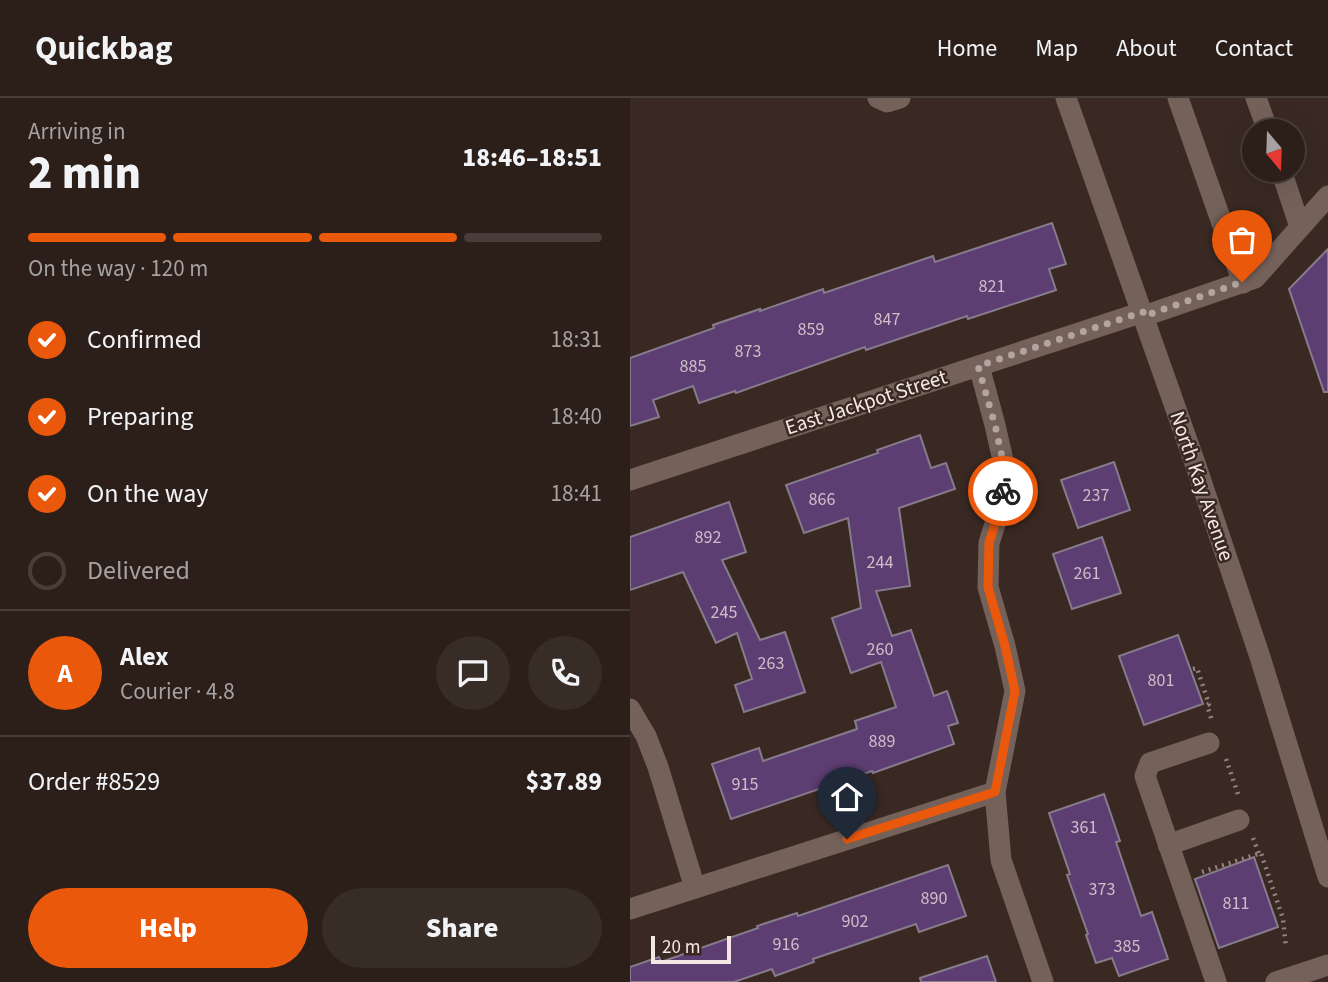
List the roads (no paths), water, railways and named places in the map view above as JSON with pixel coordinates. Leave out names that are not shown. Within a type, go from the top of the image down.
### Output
[{"type":"street","points":[[878,98],[887,102],[900,98]]},
{"type":"street","name":"North Kay Avenue","points":[[1066,98],[1260,657],[1328,877]]},
{"type":"street","points":[[1178,98],[1242,282]]},
{"type":"street","points":[[1256,98],[1264,119]]},
{"type":"street","points":[[1285,182],[1300,227]]},
{"type":"street","name":"East Jackpot Street","points":[[630,480],[1255,278],[1328,196]]},
{"type":"street","points":[[978,366],[1005,470],[1001,505],[989,543],[988,587],[1015,691],[995,792],[1001,860],[1043,982]]},
{"type":"street","points":[[630,709],[646,736],[658,767],[695,888]]},
{"type":"street","points":[[1209,743],[1150,763],[1145,776],[1216,982]]},
{"type":"street","points":[[630,909],[995,792]]},
{"type":"street","points":[[1168,845],[1238,820]]},
{"type":"street","points":[[1276,982],[1328,965]]}]
